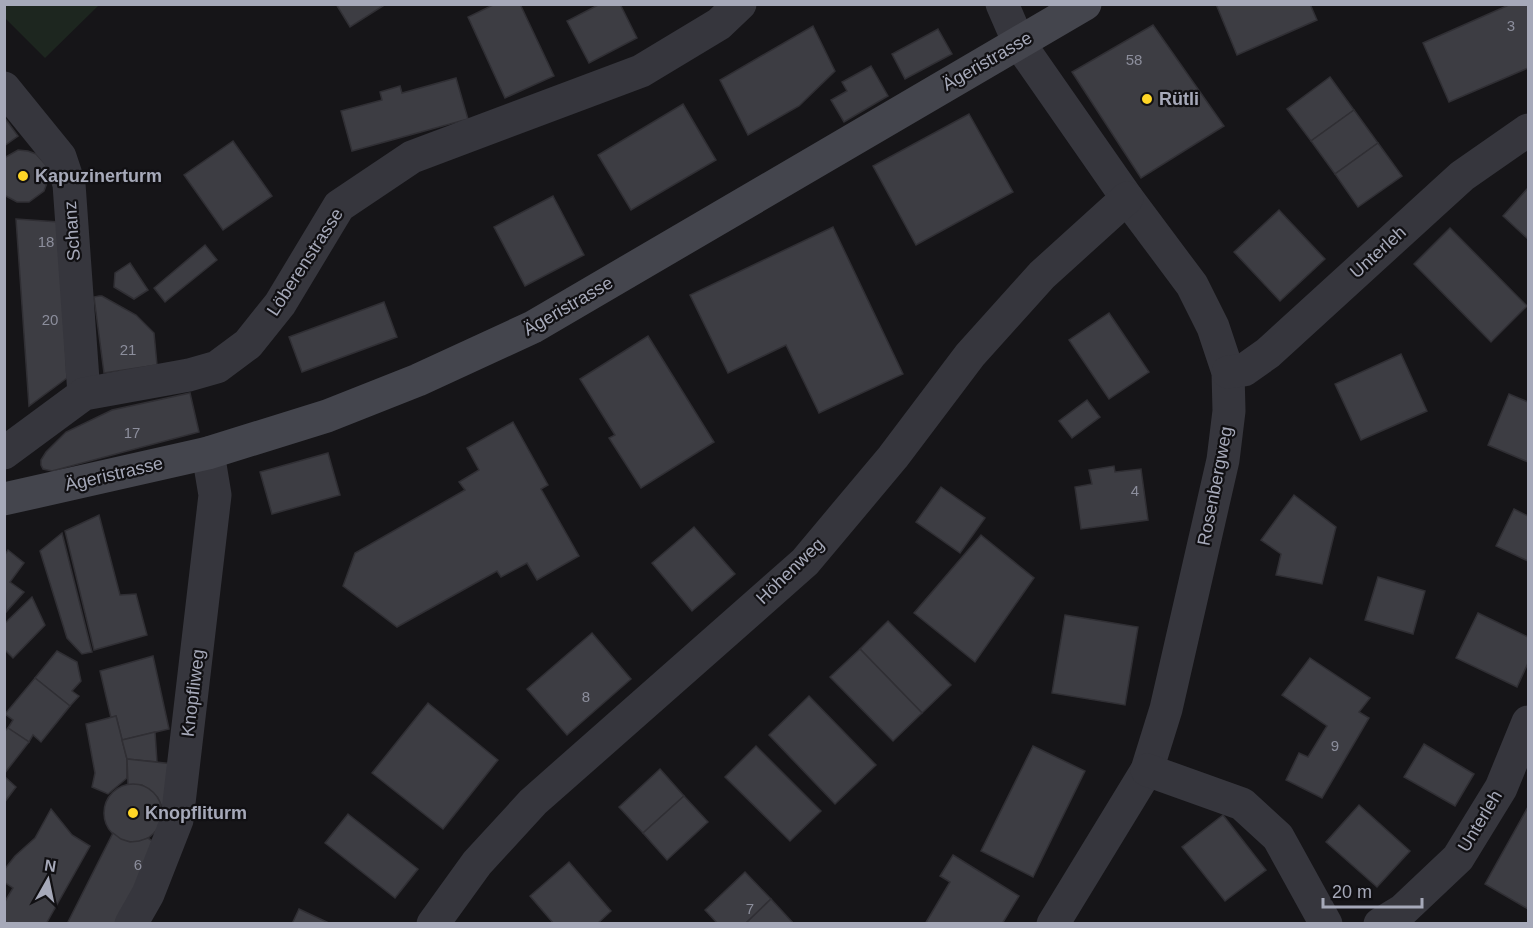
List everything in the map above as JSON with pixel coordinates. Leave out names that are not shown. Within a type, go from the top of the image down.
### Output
[{"type":"main road","name":"Ägeristrasse","points":[[4,499],[208,453],[327,416],[418,380],[533,327],[1085,4]]},
{"type":"street","name":"Löberenstrasse","points":[[4,453],[84,394],[189,375],[217,367],[248,344],[280,304],[339,206],[412,157],[641,71],[719,24],[740,4]]},
{"type":"street","points":[[1002,4],[1019,43]]},
{"type":"street","name":"Rosenbergweg","points":[[1019,43],[1127,198],[1192,285],[1213,327],[1228,372],[1229,411],[1223,460],[1166,709],[1147,770],[1053,924]]},
{"type":"street","name":"Schanz","points":[[4,88],[60,158],[69,184],[84,394]]},
{"type":"street","name":"Unterleh","points":[[1228,372],[1244,369],[1268,353],[1462,176],[1528,130]]},
{"type":"street","name":"Höhenweg","points":[[433,924],[477,864],[533,802],[805,562],[892,457],[978,346],[1042,275],[1127,198]]},
{"type":"street","name":"Knopfliweg","points":[[131,924],[148,894],[177,820],[215,495],[208,453]]},
{"type":"street","name":"Unterleh","points":[[1380,924],[1403,910],[1458,858],[1501,788],[1528,722]]},
{"type":"street","points":[[1147,770],[1242,804],[1278,837],[1326,924]]},
{"type":"shaded area","points":[[4,5],[99,5],[45,58],[5,18]]},
{"type":"building","points":[[336,4],[386,4],[350,27]]},
{"type":"building","points":[[495,4],[520,4],[554,76],[505,98],[468,17]]},
{"type":"building","points":[[600,4],[620,4],[637,38],[589,63],[567,21]]},
{"type":"building","points":[[1216,4],[1310,4],[1317,20],[1237,55]]},
{"type":"building","points":[[1511,4],[1528,4],[1528,68],[1449,102],[1423,43]]},
{"type":"building","name":"Rütli","points":[[1153,25],[1224,126],[1141,178],[1072,72]]},
{"type":"building","points":[[813,26],[835,71],[799,106],[748,135],[720,80]]},
{"type":"building","points":[[938,29],[952,54],[905,79],[892,54]]},
{"type":"building","points":[[871,66],[888,96],[844,122],[831,100],[847,91],[842,82]]},
{"type":"building","points":[[1330,77],[1354,110],[1311,141],[1287,109]]},
{"type":"building","points":[[456,78],[468,119],[352,151],[341,111],[382,100],[380,92],[400,86],[402,93]]},
{"type":"building","points":[[683,104],[716,160],[631,210],[598,155]]},
{"type":"building","points":[[1354,110],[1378,143],[1335,174],[1311,141]]},
{"type":"building","points":[[969,114],[1013,192],[916,245],[873,166]]},
{"type":"building","points":[[4,117],[18,136],[4,146]]},
{"type":"building","points":[[233,141],[272,196],[223,230],[184,175]]},
{"type":"building","points":[[1378,143],[1402,176],[1358,207],[1335,174]]},
{"type":"building","points":[[18,150],[36,154],[46,165],[48,171],[44,191],[29,202],[17,202],[4,195],[4,158]]},
{"type":"building","points":[[1528,188],[1528,239],[1503,216]]},
{"type":"building","points":[[553,196],[584,255],[525,286],[494,227]]},
{"type":"building","points":[[1279,210],[1325,259],[1280,301],[1234,252]]},
{"type":"building","points":[[16,219],[59,222],[67,378],[29,406]]},
{"type":"building","points":[[833,227],[903,374],[819,413],[786,345],[728,373],[690,295]]},
{"type":"building","points":[[1450,228],[1527,306],[1491,342],[1414,264]]},
{"type":"building","points":[[205,245],[217,260],[165,302],[154,288]]},
{"type":"building","points":[[130,263],[148,290],[134,299],[114,287],[115,273]]},
{"type":"building","points":[[102,296],[136,315],[154,333],[157,365],[104,373],[94,297]]},
{"type":"building","points":[[384,302],[397,337],[302,372],[289,337]]},
{"type":"building","points":[[1109,313],[1149,372],[1109,399],[1069,340]]},
{"type":"building","points":[[648,336],[714,442],[641,488],[609,438],[615,435],[580,379]]},
{"type":"building","points":[[1401,354],[1427,411],[1361,440],[1335,384]]},
{"type":"building","points":[[190,393],[199,432],[52,471],[43,469],[41,465],[46,452],[66,432],[112,410]]},
{"type":"building","points":[[1509,394],[1528,402],[1528,462],[1488,445]]},
{"type":"building","points":[[1087,400],[1100,417],[1072,438],[1059,421]]},
{"type":"building","points":[[513,422],[548,485],[541,489],[579,556],[537,580],[527,563],[501,577],[497,571],[397,627],[343,586],[355,553],[465,490],[459,482],[479,470],[467,448]]},
{"type":"building","points":[[328,453],[340,495],[272,514],[260,472]]},
{"type":"building","points":[[1114,466],[1115,472],[1141,469],[1148,520],[1081,529],[1075,487],[1092,484],[1089,470]]},
{"type":"building","points":[[941,487],[985,518],[960,553],[916,522]]},
{"type":"building","points":[[1294,495],[1336,527],[1322,584],[1276,575],[1281,554],[1261,540]]},
{"type":"building","points":[[1514,509],[1528,516],[1528,561],[1496,546]]},
{"type":"building","points":[[99,515],[120,595],[136,594],[147,635],[94,650],[65,531]]},
{"type":"building","points":[[694,527],[735,574],[692,611],[652,563]]},
{"type":"building","points":[[62,533],[92,652],[82,654],[67,638],[40,551]]},
{"type":"building","points":[[981,535],[1034,578],[975,662],[914,613]]},
{"type":"building","points":[[8,550],[24,563],[10,582],[24,592],[6,612],[4,556]]},
{"type":"building","points":[[1378,577],[1425,591],[1413,634],[1365,620]]},
{"type":"building","points":[[32,597],[45,625],[13,658],[4,649],[4,624]]},
{"type":"building","points":[[1478,613],[1528,637],[1528,663],[1517,687],[1456,658]]},
{"type":"building","points":[[1065,615],[1138,627],[1125,705],[1052,693]]},
{"type":"building","points":[[888,621],[951,685],[922,713],[860,649]]},
{"type":"building","points":[[592,633],[631,679],[567,735],[527,689]]},
{"type":"building","points":[[860,649],[922,713],[893,741],[830,677]]},
{"type":"building","points":[[57,651],[77,662],[81,681],[72,691],[79,696],[70,706],[35,678]]},
{"type":"building","points":[[153,656],[169,729],[122,740],[116,716],[111,718],[100,671]]},
{"type":"building","points":[[1310,658],[1370,698],[1359,712],[1369,718],[1322,798],[1286,780],[1299,753],[1308,757],[1327,726],[1282,695]]},
{"type":"building","points":[[35,678],[70,706],[41,742],[33,735],[29,742],[8,728],[13,720],[5,714]]},
{"type":"building","points":[[809,696],[876,765],[835,804],[769,735]]},
{"type":"building","points":[[428,703],[498,760],[443,829],[372,773]]},
{"type":"building","points":[[116,716],[127,759],[127,778],[108,794],[92,787],[95,773],[86,724]]},
{"type":"building","points":[[8,728],[29,742],[4,774],[4,732]]},
{"type":"building","points":[[155,732],[157,762],[127,759],[122,740]]},
{"type":"building","points":[[1424,744],[1474,774],[1455,806],[1404,777]]},
{"type":"building","points":[[756,746],[821,811],[790,841],[725,777]]},
{"type":"building","points":[[1033,746],[1085,771],[1033,877],[981,851]]},
{"type":"building","points":[[127,759],[174,764],[170,806],[161,805],[157,797],[142,785],[128,785]]},
{"type":"building","points":[[660,769],[684,796],[643,833],[619,807]]},
{"type":"building","points":[[4,776],[16,787],[4,803]]},
{"type":"building","points":[[133,784],[149,789],[157,797],[162,813],[157,829],[149,837],[133,842],[117,837],[109,829],[104,813],[109,797],[117,789]]},
{"type":"building","points":[[684,796],[708,822],[667,860],[643,833]]},
{"type":"building","points":[[1359,805],[1410,851],[1377,887],[1326,842]]},
{"type":"building","points":[[1528,807],[1528,909],[1485,884]]},
{"type":"building","points":[[51,809],[72,835],[90,846],[46,924],[4,924],[4,903],[13,888],[4,882],[4,870],[15,856],[35,838]]},
{"type":"building","points":[[348,814],[418,869],[395,898],[325,843]]},
{"type":"building","points":[[1223,815],[1266,870],[1225,901],[1182,847]]},
{"type":"building","points":[[113,833],[130,842],[148,838],[162,847],[120,924],[67,924]]},
{"type":"building","points":[[953,855],[1019,896],[1002,924],[925,924],[950,882],[940,876]]},
{"type":"building","points":[[569,862],[611,911],[597,924],[554,924],[530,896]]},
{"type":"building","points":[[745,872],[771,899],[745,924],[718,924],[705,910]]},
{"type":"building","points":[[771,899],[794,924],[745,924]]},
{"type":"building","points":[[299,909],[331,924],[292,924]]},
{"type":"place","name":"Rütli","points":[[1147,99]]},
{"type":"place","name":"Kapuzinerturm","points":[[23,176]]},
{"type":"place","name":"Knopfliturm","points":[[133,813]]}]
